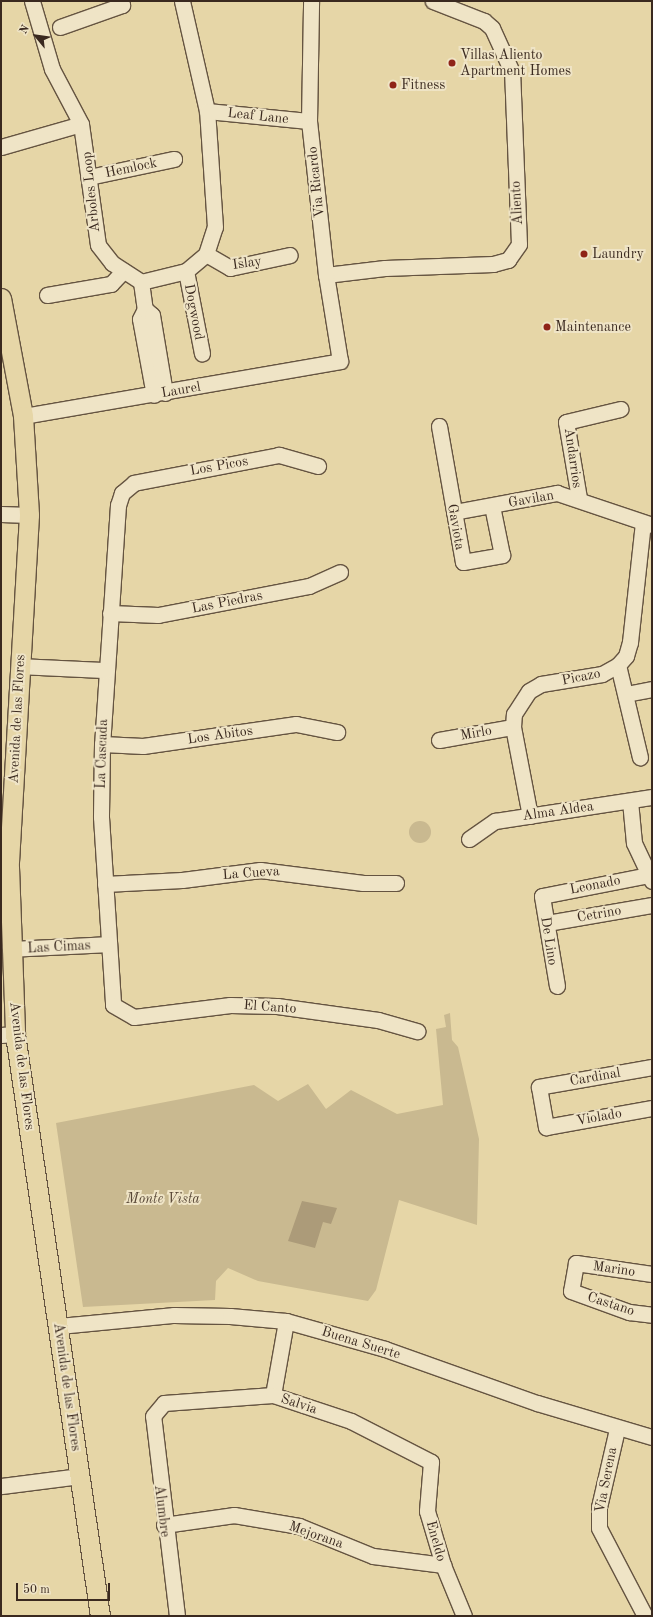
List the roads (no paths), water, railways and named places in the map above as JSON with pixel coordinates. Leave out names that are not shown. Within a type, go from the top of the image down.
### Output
[{"type":"main road","name":"Avenida de las Flores","points":[[1,298],[23,416],[29,515],[9,867],[10,949],[8,1035],[59,1326],[100,1616]]},
{"type":"street","name":"Arboles Loop","points":[[32,1],[52,69],[81,124],[98,245],[124,271],[141,282]]},
{"type":"street","points":[[60,27],[122,5],[120,1]]},
{"type":"street","points":[[159,394],[140,319],[145,309],[141,282],[186,271],[206,254],[215,227],[207,111],[182,1]]},
{"type":"street","name":"Via Ricardo","points":[[311,1],[309,121],[326,275],[340,361]]},
{"type":"street","name":"Aliento","points":[[326,275],[385,268],[493,264],[508,260],[519,244],[512,72],[492,28],[484,21],[433,1]]},
{"type":"street","name":"Leaf Lane","points":[[207,111],[309,121]]},
{"type":"street","points":[[1,147],[81,124]]},
{"type":"street","name":"Hemlock","points":[[89,177],[174,159]]},
{"type":"street","name":"Islay","points":[[206,254],[230,268],[290,255]]},
{"type":"street","points":[[47,295],[111,284],[124,271]]},
{"type":"street","name":"Dogwood","points":[[186,271],[202,353]]},
{"type":"street","name":"Laurel","points":[[23,416],[159,394],[340,361]]},
{"type":"street","name":"Andarrios","points":[[579,498],[566,422],[620,409]]},
{"type":"street","name":"Gaviota","points":[[439,426],[462,562],[502,555],[492,506]]},
{"type":"street","name":"Los Picos","points":[[122,492],[134,483],[279,455],[318,466]]},
{"type":"street","name":"La Cascada","points":[[122,492],[118,505],[106,670],[102,744],[101,816],[108,944],[114,1004],[122,1012]]},
{"type":"street","name":"Gavilan","points":[[454,512],[557,493],[579,498],[647,524]]},
{"type":"street","points":[[1,514],[29,515]]},
{"type":"street","name":"Picazo","points":[[530,816],[513,727],[520,702],[541,684],[602,674],[618,665],[626,656],[630,642],[647,524]]},
{"type":"street","name":"Las Piedras","points":[[110,613],[158,615],[309,586],[340,572]]},
{"type":"street","points":[[618,665],[640,757]]},
{"type":"street","points":[[20,666],[106,670]]},
{"type":"street","points":[[626,694],[652,689]]},
{"type":"street","name":"Los Abitos","points":[[102,744],[143,746],[296,724],[337,732]]},
{"type":"street","name":"Mirlo","points":[[439,740],[513,727]]},
{"type":"street","name":"Alma Aldea","points":[[469,839],[495,821],[652,797]]},
{"type":"street","points":[[630,801],[634,844],[651,879]]},
{"type":"street","name":"La Cueva","points":[[105,884],[182,880],[260,870],[363,883],[396,883]]},
{"type":"street","name":"Leonado","points":[[542,896],[651,879]]},
{"type":"street","name":"De Lino","points":[[542,896],[556,986]]},
{"type":"street","name":"Cetrino","points":[[546,923],[652,905]]},
{"type":"street","name":"Las Cimas","points":[[10,949],[108,944]]},
{"type":"street","name":"El Canto","points":[[122,1012],[134,1017],[230,1005],[277,1006],[378,1020],[417,1031]]},
{"type":"street","name":"Cardinal","points":[[546,1127],[539,1087],[652,1067]]},
{"type":"street","name":"Violado","points":[[546,1127],[652,1108]]},
{"type":"street","name":"Marino","points":[[571,1291],[576,1263],[652,1274]]},
{"type":"street","name":"Castano","points":[[571,1291],[629,1312],[652,1315]]},
{"type":"street","name":"Buena Suerte","points":[[59,1326],[174,1315],[230,1316],[286,1321],[385,1349],[617,1429],[652,1437]]},
{"type":"street","points":[[273,1395],[286,1321]]},
{"type":"street","name":"Salvia","points":[[158,1407],[164,1403],[273,1395],[351,1421],[430,1462]]},
{"type":"street","name":"Alumbre","points":[[158,1407],[153,1416],[164,1525],[177,1616]]},
{"type":"street","name":"Via Serena","points":[[617,1429],[599,1507],[599,1528],[645,1616]]},
{"type":"street","name":"Eneldo","points":[[430,1462],[427,1512],[442,1565],[464,1616]]},
{"type":"street","points":[[1,1486],[80,1476]]},
{"type":"street","name":"Mejorana","points":[[164,1525],[234,1515],[299,1526],[373,1556],[442,1565]]},
{"type":"place","name":"Villas Aliento Apartment Homes","points":[[452,63]]},
{"type":"place","name":"Fitness","points":[[393,85]]},
{"type":"place","name":"Laundry","points":[[584,254]]},
{"type":"place","name":"Maintenance","points":[[547,327]]},
{"type":"park label","name":"Monte Vista","points":[[163,1199]]}]
